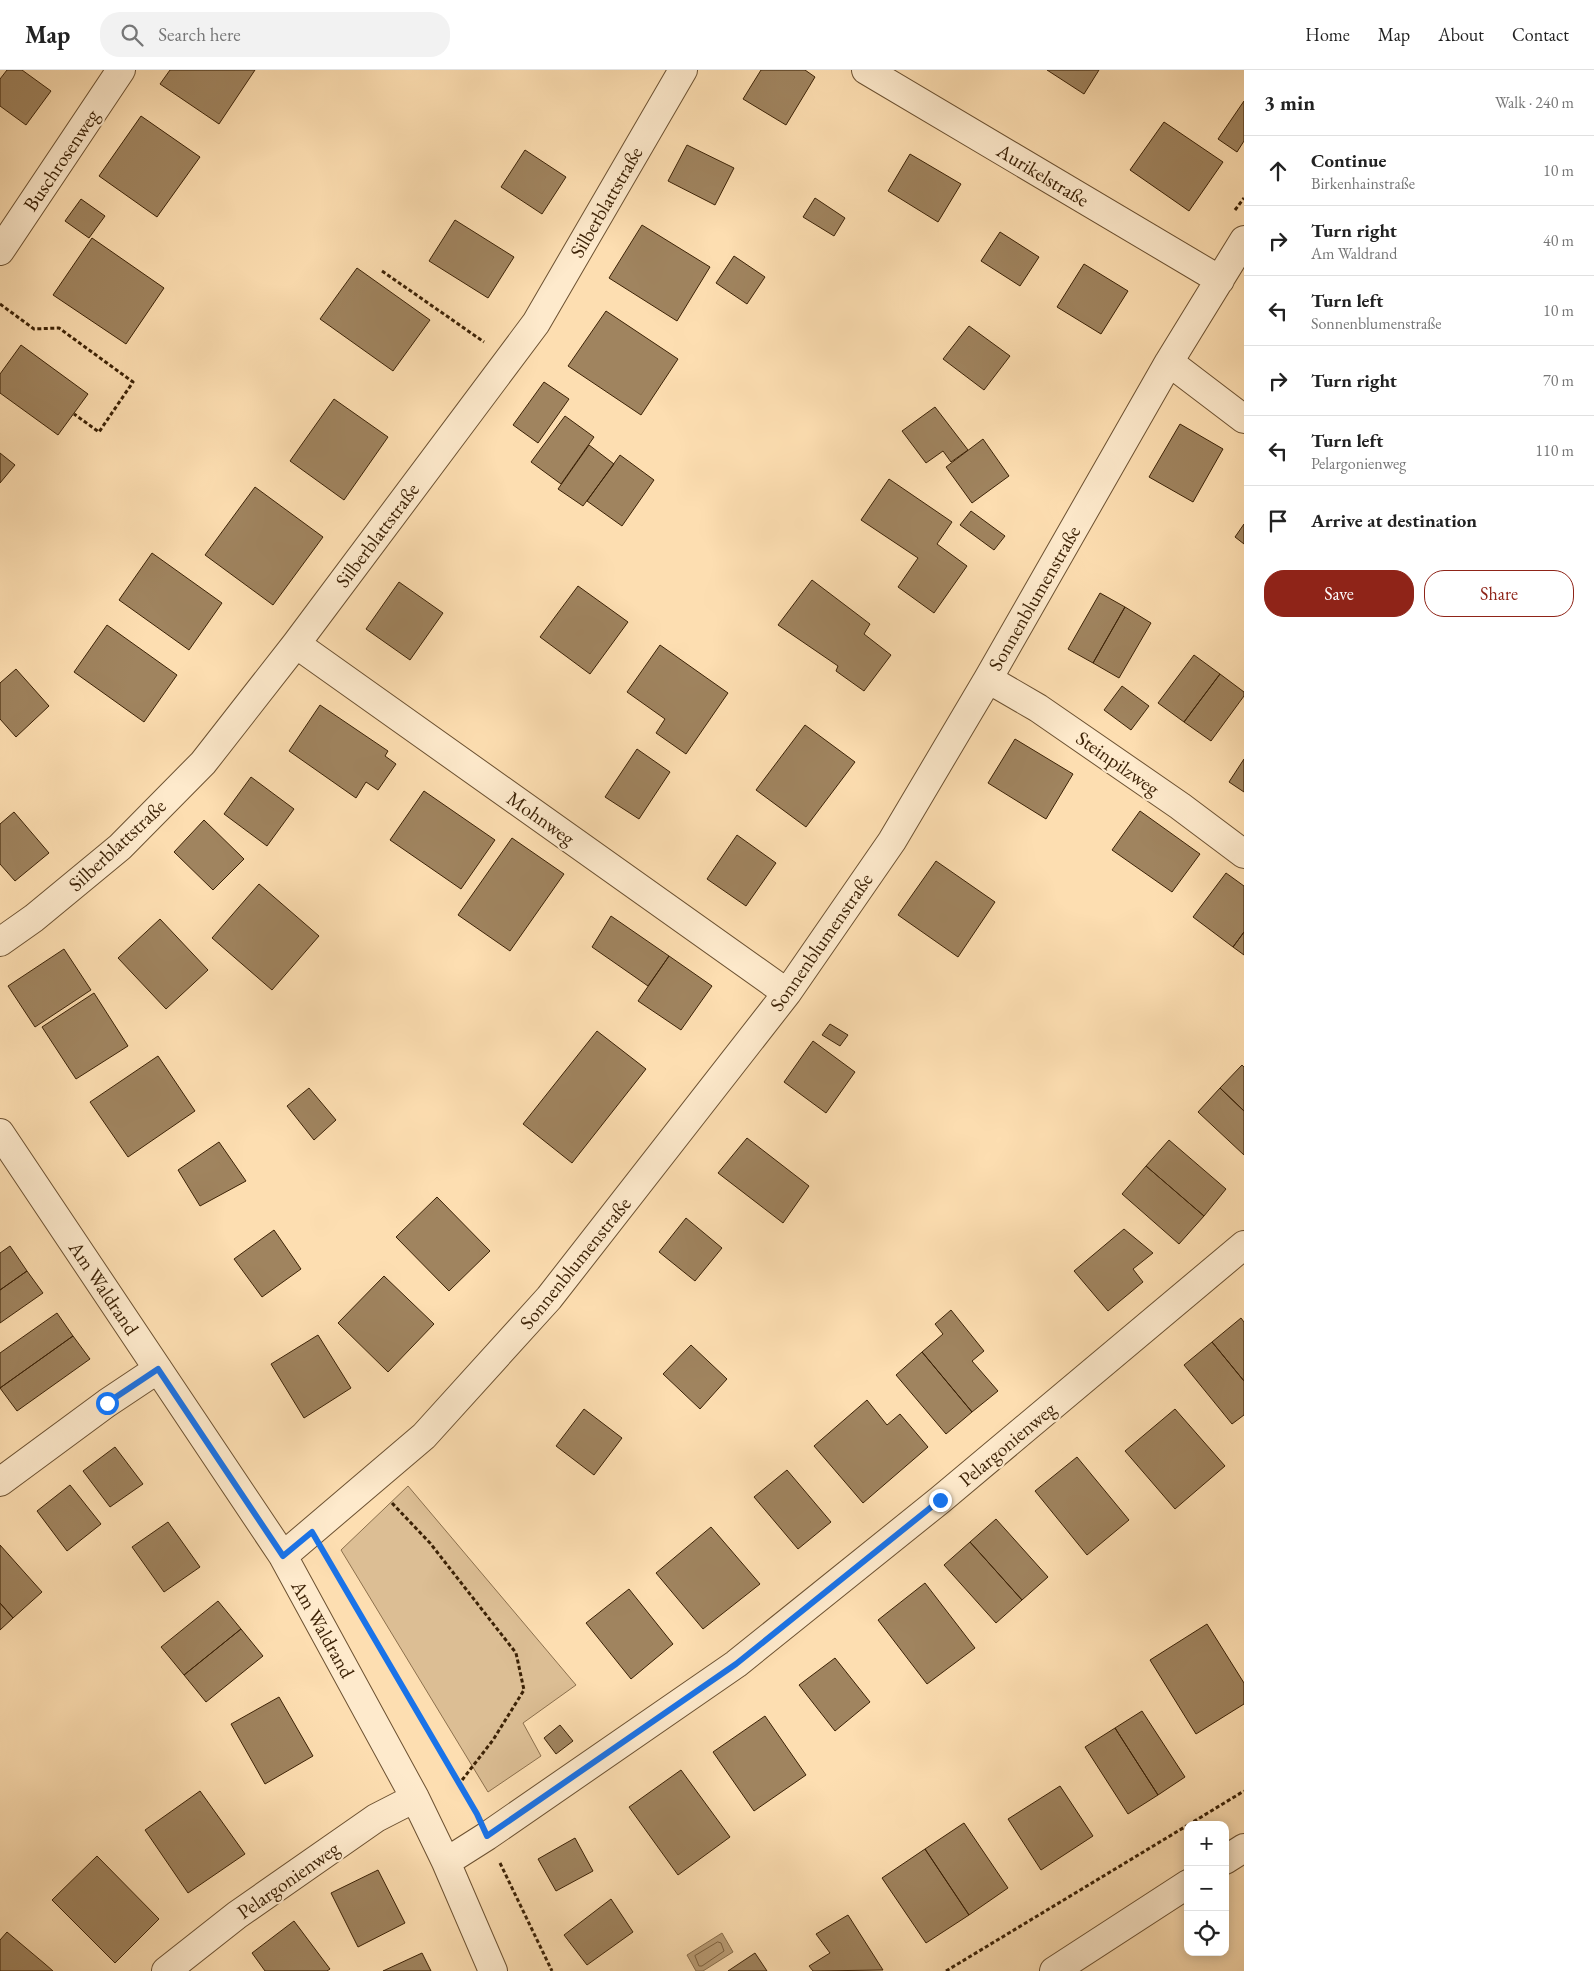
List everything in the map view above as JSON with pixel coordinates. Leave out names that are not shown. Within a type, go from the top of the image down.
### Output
[{"type":"street","name":"Buschrosenweg","points":[[0,251],[121,70]]},
{"type":"street","name":"Silberblattstraße","points":[[0,942],[34,918],[120,847],[203,763],[296,644],[536,323],[683,70]]},
{"type":"street","name":"Aurikelstraße","points":[[866,70],[1220,280]]},
{"type":"street","name":"Sonnenblumenstraße","points":[[283,1556],[424,1436],[549,1298],[787,992],[892,841],[988,679],[1169,362],[1244,240]]},
{"type":"street","points":[[1169,362],[1244,419]]},
{"type":"street","name":"Mohnweg","points":[[296,644],[787,992]]},
{"type":"street","name":"Steinpilzweg","points":[[988,679],[1038,708],[1180,806],[1244,854]]},
{"type":"street","name":"Am Waldrand","points":[[0,1133],[283,1556],[415,1798],[446,1862],[494,1971]]},
{"type":"street","name":"Pelargonienweg","points":[[446,1862],[487,1836],[736,1664],[940,1500],[1244,1244]]},
{"type":"street","points":[[0,1482],[107,1403],[158,1369]]},
{"type":"street","name":"Pelargonienweg","points":[[166,1971],[237,1915],[376,1818],[415,1798]]},
{"type":"street","points":[[1229,1857],[1244,1848]]},
{"type":"street","points":[[1054,1971],[1184,1887]]},
{"type":"path","points":[[1234,212],[1244,198]]},
{"type":"path","points":[[382,270],[509,360]]},
{"type":"path","points":[[0,304],[34,329],[59,328],[134,382],[99,432],[74,414]]},
{"type":"path","points":[[371,1481],[430,1543],[516,1653],[524,1690],[493,1740],[459,1784]]},
{"type":"path","points":[[312,1532],[477,1814],[552,1971]]},
{"type":"path","points":[[1195,1821],[1244,1791]]},
{"type":"path","points":[[946,1971],[1184,1827]]},
{"type":"shaded area","points":[[408,1486],[576,1685],[523,1723],[541,1756],[488,1792],[341,1550]]},
{"type":"water","points":[[722,1933],[733,1952],[703,1971],[696,1971],[687,1955]]},
{"type":"building","points":[[7,70],[22,70],[51,91],[26,125],[0,106],[0,79]]},
{"type":"building","points":[[170,70],[255,70],[219,124],[160,84]]},
{"type":"building","points":[[761,70],[805,70],[815,77],[786,125],[743,99]]},
{"type":"building","points":[[1047,70],[1099,70],[1084,94]]},
{"type":"building","points":[[1244,101],[1244,141],[1237,152],[1218,139]]},
{"type":"building","points":[[141,116],[200,157],[157,217],[99,176]]},
{"type":"building","points":[[1164,122],[1223,162],[1189,211],[1130,170]]},
{"type":"building","points":[[687,145],[734,168],[715,205],[668,181]]},
{"type":"building","points":[[525,150],[566,177],[542,214],[501,187]]},
{"type":"building","points":[[910,154],[961,184],[938,222],[888,191]]},
{"type":"building","points":[[815,198],[845,218],[834,236],[803,217]]},
{"type":"building","points":[[81,199],[105,216],[89,238],[65,221]]},
{"type":"building","points":[[455,220],[514,257],[488,298],[429,261]]},
{"type":"building","points":[[642,225],[710,267],[677,321],[609,278]]},
{"type":"building","points":[[1000,232],[1039,257],[1020,286],[981,261]]},
{"type":"building","points":[[92,238],[164,288],[126,344],[53,295]]},
{"type":"building","points":[[734,256],[765,277],[747,304],[716,283]]},
{"type":"building","points":[[1084,264],[1128,291],[1101,334],[1057,307]]},
{"type":"building","points":[[357,268],[430,320],[393,371],[320,319]]},
{"type":"building","points":[[606,311],[678,359],[641,415],[568,366]]},
{"type":"building","points":[[969,326],[1010,356],[984,390],[943,359]]},
{"type":"building","points":[[21,345],[88,394],[58,435],[0,393],[0,374]]},
{"type":"building","points":[[544,382],[569,399],[538,443],[513,425]]},
{"type":"building","points":[[334,399],[388,437],[344,500],[290,461]]},
{"type":"building","points":[[935,407],[968,450],[951,462],[943,451],[926,463],[902,431]]},
{"type":"building","points":[[565,416],[594,437],[561,484],[531,462]]},
{"type":"building","points":[[1180,424],[1223,449],[1193,502],[1149,477]]},
{"type":"building","points":[[983,439],[1009,476],[972,503],[946,467]]},
{"type":"building","points":[[589,445],[614,464],[583,506],[558,489]]},
{"type":"building","points":[[0,453],[15,465],[0,483]]},
{"type":"building","points":[[620,455],[654,480],[622,526],[587,501]]},
{"type":"building","points":[[889,479],[952,522],[937,544],[967,566],[934,613],[898,587],[918,558],[861,520]]},
{"type":"building","points":[[255,487],[323,537],[273,605],[205,555]]},
{"type":"building","points":[[971,511],[1005,536],[994,550],[960,525]]},
{"type":"building","points":[[1244,524],[1244,544],[1235,537]]},
{"type":"building","points":[[152,553],[222,603],[189,650],[119,600]]},
{"type":"building","points":[[812,580],[870,624],[864,634],[891,655],[864,691],[836,671],[838,666],[778,625]]},
{"type":"building","points":[[399,582],[443,613],[410,660],[366,629]]},
{"type":"building","points":[[578,586],[628,622],[590,674],[540,637]]},
{"type":"building","points":[[1100,593],[1125,607],[1093,663],[1068,649]]},
{"type":"building","points":[[1125,607],[1151,623],[1119,678],[1093,663]]},
{"type":"building","points":[[107,625],[177,675],[144,722],[74,672]]},
{"type":"building","points":[[660,645],[728,693],[686,754],[656,733],[665,719],[627,692]]},
{"type":"building","points":[[1194,655],[1220,674],[1184,722],[1158,703]]},
{"type":"building","points":[[16,669],[49,706],[16,737],[0,719],[0,683]]},
{"type":"building","points":[[1220,674],[1244,692],[1244,696],[1211,741],[1184,722]]},
{"type":"building","points":[[1122,686],[1149,706],[1131,730],[1104,710]]},
{"type":"building","points":[[320,705],[388,751],[385,756],[396,764],[378,790],[366,782],[356,798],[289,751]]},
{"type":"building","points":[[805,725],[855,762],[806,827],[756,790]]},
{"type":"building","points":[[1015,739],[1073,774],[1046,819],[988,783]]},
{"type":"building","points":[[637,749],[670,772],[639,819],[605,797]]},
{"type":"building","points":[[1244,759],[1244,792],[1229,782]]},
{"type":"building","points":[[251,777],[294,809],[267,846],[224,814]]},
{"type":"building","points":[[424,791],[495,840],[461,889],[390,840]]},
{"type":"building","points":[[1140,811],[1200,854],[1172,892],[1112,850]]},
{"type":"building","points":[[14,812],[49,853],[15,881],[0,864],[0,824]]},
{"type":"building","points":[[204,820],[244,859],[213,890],[174,852]]},
{"type":"building","points":[[737,835],[776,863],[746,906],[707,879]]},
{"type":"building","points":[[512,838],[564,874],[510,951],[458,915]]},
{"type":"building","points":[[936,861],[995,902],[958,957],[898,915]]},
{"type":"building","points":[[1226,873],[1244,886],[1244,932],[1233,947],[1193,917]]},
{"type":"building","points":[[259,884],[319,936],[272,990],[212,938]]},
{"type":"building","points":[[611,916],[669,956],[648,986],[592,947]]},
{"type":"building","points":[[160,919],[208,970],[166,1009],[118,958]]},
{"type":"building","points":[[1244,932],[1244,955],[1233,947]]},
{"type":"building","points":[[64,949],[91,990],[35,1027],[8,986]]},
{"type":"building","points":[[669,956],[712,986],[681,1030],[638,1001]]},
{"type":"building","points":[[94,993],[128,1046],[76,1079],[42,1027]]},
{"type":"building","points":[[830,1024],[848,1035],[840,1046],[822,1035]]},
{"type":"building","points":[[597,1031],[646,1069],[572,1163],[523,1124]]},
{"type":"building","points":[[813,1041],[855,1072],[826,1113],[784,1082]]},
{"type":"building","points":[[158,1056],[195,1111],[128,1157],[90,1102]]},
{"type":"building","points":[[1242,1065],[1244,1067],[1244,1111],[1220,1088]]},
{"type":"building","points":[[309,1088],[336,1120],[314,1140],[287,1106]]},
{"type":"building","points":[[1220,1088],[1244,1111],[1244,1155],[1198,1112]]},
{"type":"building","points":[[747,1138],[809,1186],[783,1223],[718,1173]]},
{"type":"building","points":[[1169,1140],[1226,1189],[1204,1216],[1146,1166]]},
{"type":"building","points":[[219,1142],[246,1181],[200,1206],[178,1170]]},
{"type":"building","points":[[1146,1166],[1204,1216],[1179,1244],[1122,1194]]},
{"type":"building","points":[[437,1197],[490,1251],[449,1291],[396,1237]]},
{"type":"building","points":[[686,1218],[722,1248],[695,1281],[659,1252]]},
{"type":"building","points":[[1124,1229],[1153,1253],[1133,1269],[1143,1282],[1108,1311],[1074,1271]]},
{"type":"building","points":[[274,1230],[301,1269],[262,1297],[234,1259]]},
{"type":"building","points":[[10,1246],[27,1271],[0,1290],[0,1253]]},
{"type":"building","points":[[27,1271],[43,1293],[0,1323],[0,1290]]},
{"type":"building","points":[[384,1276],[434,1324],[388,1372],[338,1323]]},
{"type":"building","points":[[951,1310],[984,1351],[972,1361],[998,1391],[972,1412],[922,1352],[943,1334],[935,1324]]},
{"type":"building","points":[[57,1313],[73,1336],[0,1388],[0,1353]]},
{"type":"building","points":[[1241,1318],[1244,1322],[1244,1381],[1212,1342]]},
{"type":"building","points":[[318,1335],[351,1388],[304,1418],[271,1364]]},
{"type":"building","points":[[73,1336],[90,1359],[17,1411],[0,1388]]},
{"type":"building","points":[[1212,1342],[1244,1381],[1244,1415],[1232,1424],[1184,1365]]},
{"type":"building","points":[[691,1345],[727,1379],[700,1409],[663,1374]]},
{"type":"building","points":[[922,1352],[972,1412],[946,1434],[896,1375]]},
{"type":"building","points":[[867,1400],[887,1425],[900,1414],[928,1447],[863,1503],[814,1446]]},
{"type":"building","points":[[584,1409],[622,1438],[594,1475],[556,1446]]},
{"type":"building","points":[[1175,1409],[1225,1466],[1175,1509],[1125,1451]]},
{"type":"building","points":[[115,1447],[143,1484],[110,1507],[83,1471]]},
{"type":"building","points":[[1077,1457],[1129,1520],[1087,1555],[1035,1491]]},
{"type":"building","points":[[787,1470],[831,1522],[798,1549],[754,1497]]},
{"type":"building","points":[[70,1485],[101,1524],[67,1551],[37,1511]]},
{"type":"building","points":[[996,1519],[1048,1577],[1022,1600],[970,1542]]},
{"type":"building","points":[[168,1522],[200,1567],[164,1592],[132,1547]]},
{"type":"building","points":[[711,1527],[760,1584],[703,1629],[656,1573]]},
{"type":"building","points":[[970,1542],[1022,1600],[996,1623],[944,1565]]},
{"type":"building","points":[[0,1545],[42,1592],[13,1618],[0,1603]]},
{"type":"building","points":[[925,1583],[975,1648],[927,1684],[878,1620]]},
{"type":"building","points":[[629,1589],[673,1644],[631,1679],[586,1623]]},
{"type":"building","points":[[218,1601],[241,1629],[184,1675],[161,1647]]},
{"type":"building","points":[[0,1603],[13,1618],[0,1630]]},
{"type":"building","points":[[1207,1624],[1244,1683],[1244,1704],[1196,1734],[1150,1660]]},
{"type":"building","points":[[241,1629],[263,1656],[206,1702],[184,1675]]},
{"type":"building","points":[[835,1658],[870,1702],[835,1731],[799,1685]]},
{"type":"building","points":[[279,1697],[313,1756],[265,1784],[231,1724]]},
{"type":"building","points":[[1142,1711],[1185,1777],[1158,1795],[1115,1728]]},
{"type":"building","points":[[765,1716],[806,1775],[754,1811],[713,1752]]},
{"type":"building","points":[[560,1725],[573,1741],[556,1754],[544,1738]]},
{"type":"building","points":[[1115,1728],[1158,1795],[1128,1814],[1085,1747]]},
{"type":"building","points":[[681,1770],[730,1837],[678,1875],[629,1807]]},
{"type":"building","points":[[1060,1786],[1093,1836],[1041,1870],[1008,1819]]},
{"type":"building","points":[[200,1791],[245,1854],[188,1893],[145,1830]]},
{"type":"building","points":[[964,1823],[1008,1888],[969,1915],[925,1849]]},
{"type":"building","points":[[575,1838],[593,1871],[556,1891],[538,1859]]},
{"type":"building","points":[[925,1849],[969,1915],[926,1943],[882,1878]]},
{"type":"building","points":[[97,1856],[159,1919],[115,1963],[52,1900]]},
{"type":"building","points":[[378,1870],[405,1923],[358,1947],[331,1893]]},
{"type":"building","points":[[611,1899],[633,1932],[587,1965],[564,1935]]},
{"type":"building","points":[[848,1915],[883,1970],[813,1971],[809,1966],[830,1953],[816,1934]]},
{"type":"building","points":[[294,1921],[330,1969],[327,1971],[265,1971],[252,1953]]},
{"type":"building","points":[[7,1932],[53,1971],[0,1971],[0,1940]]},
{"type":"building","points":[[422,1953],[431,1971],[383,1971]]},
{"type":"building","points":[[755,1953],[767,1971],[728,1971]]},
{"type":"route","points":[[107,1403],[158,1369],[283,1556],[312,1532],[477,1814],[487,1836],[736,1664],[940,1500]]}]
